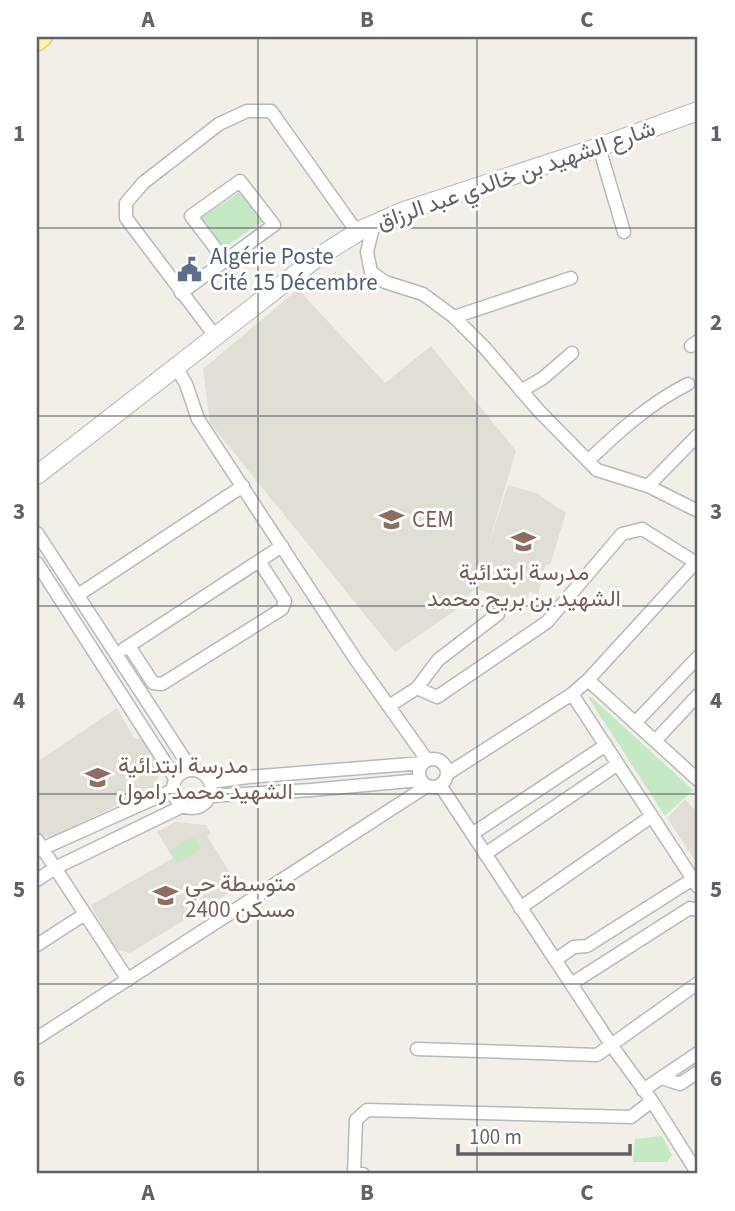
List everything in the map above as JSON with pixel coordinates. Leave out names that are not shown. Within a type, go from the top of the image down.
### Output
[{"type":"main road","points":[[37,41],[42,37]]},
{"type":"main road","name":"شارع الشهيد بن خالدي عبد الرزاق","points":[[37,475],[315,259],[357,232],[404,211],[599,147],[698,111]]},
{"type":"street","points":[[215,336],[126,218],[126,203],[143,183],[219,124],[247,111],[271,111],[357,232]]},
{"type":"street","points":[[599,147],[624,232]]},
{"type":"street","points":[[181,293],[225,261],[274,225],[240,181],[191,216],[225,261]]},
{"type":"street","points":[[374,223],[367,252],[371,272],[385,282],[423,294],[454,317],[597,470],[648,486],[698,511]]},
{"type":"street","points":[[454,317],[570,278]]},
{"type":"street","points":[[521,391],[543,378],[572,353]]},
{"type":"street","points":[[176,367],[186,384],[198,419],[425,762]]},
{"type":"street","points":[[588,461],[617,432],[670,393],[688,384]]},
{"type":"street","points":[[648,486],[698,435]]},
{"type":"street","points":[[78,595],[243,486]]},
{"type":"street","points":[[37,1038],[572,694],[696,563],[642,529],[622,534],[547,622],[437,696],[417,688]]},
{"type":"street","points":[[37,533],[191,769]]},
{"type":"street","points":[[116,654],[282,546]]},
{"type":"street","points":[[129,646],[153,683],[162,684],[282,609],[285,601],[259,561]]},
{"type":"street","points":[[37,563],[174,784]]},
{"type":"street","points":[[389,706],[417,688],[438,660],[498,614]]},
{"type":"street","points":[[635,723],[698,657]]},
{"type":"street","points":[[588,680],[698,778]]},
{"type":"street","points":[[555,960],[575,947],[587,946],[696,883],[572,694]]},
{"type":"street","points":[[655,741],[698,695]]},
{"type":"street","points":[[472,834],[606,745]]},
{"type":"street","points":[[37,880],[55,868],[183,806],[202,806],[210,789],[248,776],[441,761],[447,774]]},
{"type":"street","points":[[425,762],[419,771],[472,834],[612,1046],[652,1101],[698,1174]]},
{"type":"street","points":[[485,854],[618,764]]},
{"type":"street","points":[[183,806],[174,796],[174,784],[180,774],[191,769],[203,772],[210,789]]},
{"type":"street","points":[[128,980],[55,868],[38,847],[174,784]]},
{"type":"street","points":[[210,789],[311,790],[429,784]]},
{"type":"street","points":[[520,908],[652,816]]},
{"type":"street","points":[[571,984],[690,908],[698,910]]},
{"type":"street","points":[[37,945],[85,914]]},
{"type":"street","points":[[417,1049],[597,1055],[698,982]]},
{"type":"street","points":[[643,1090],[698,1054]]},
{"type":"street","points":[[662,1078],[680,1084],[698,1072]]},
{"type":"street","points":[[363,1174],[354,1174],[356,1120],[367,1110],[631,1117],[652,1101]]},
{"type":"shaded area","name":"CEM","points":[[298,289],[385,383],[431,346],[516,451],[486,553],[508,485],[536,493],[566,513],[550,565],[546,564],[538,594],[529,592],[525,606],[475,588],[457,609],[395,652],[210,423],[203,369]]},
{"type":"shaded area","name":"مدرسة ابتدائية الشهيد محمد رامول","points":[[117,708],[134,738],[144,740],[161,769],[155,787],[50,838],[37,835],[37,762]]},
{"type":"shaded area","points":[[685,799],[698,813],[698,865],[667,818]]},
{"type":"shaded area","name":"متوسطة حي 2400 مسكن","points":[[175,822],[206,825],[211,833],[207,836],[239,887],[130,953],[115,949],[91,905],[173,858],[157,832]]},
{"type":"green space","points":[[242,190],[263,221],[222,249],[201,218]]},
{"type":"green space","points":[[588,697],[693,790],[665,816]]},
{"type":"green space","points":[[193,836],[201,848],[178,863],[170,851]]},
{"type":"green space","points":[[662,1136],[672,1155],[667,1162],[633,1162],[635,1139]]},
{"type":"place","name":"Algérie Poste Cité 15 Décembre","points":[[190,269]]},
{"type":"place","name":"CEM","points":[[392,519]]},
{"type":"place","name":"مدرسة ابتدائية الشهيد بن بريح محمد","points":[[524,542]]},
{"type":"place","name":"مدرسة ابتدائية الشهيد محمد رامول","points":[[98,778]]},
{"type":"place","name":"متوسطة حي 2400 مسكن","points":[[165,896]]}]
